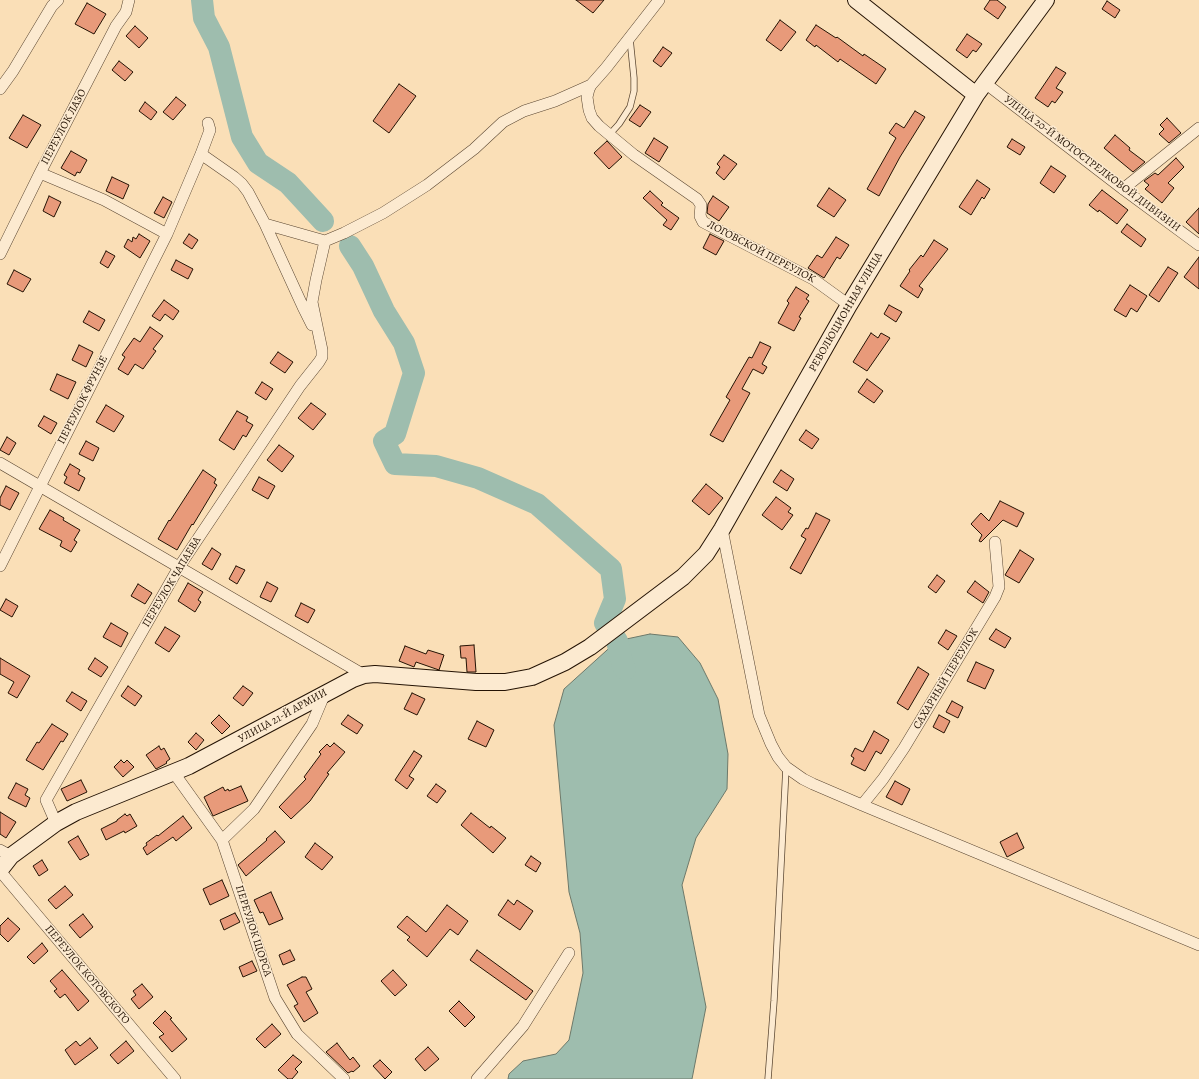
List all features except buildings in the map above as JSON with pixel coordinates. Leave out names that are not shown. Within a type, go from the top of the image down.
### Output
[{"type":"main road","name":"УЛИЦА 20-Й МОТОСТРЕЛКОВОЙ ДИВИЗИИ","points":[[856,0],[980,89]]},
{"type":"main road","name":"РЕВОЛЮЦИОННАЯ УЛИЦА","points":[[590,647],[692,569],[706,554],[722,529],[849,305],[980,89],[1046,0]]},
{"type":"main road","name":"УЛИЦА 21-Й АРМИИ","points":[[0,870],[6,853],[28,843],[56,822],[76,812],[174,773],[353,679],[364,675],[394,675],[476,682],[505,682],[532,677],[566,662],[590,647]]},
{"type":"street","points":[[0,89],[13,71],[52,6],[58,0]]},
{"type":"street","points":[[265,224],[325,241],[383,213],[427,185],[474,149],[503,122],[524,111],[555,101],[591,85],[659,0]]},
{"type":"street","name":"ПЕРЕУЛОК ЛАЗО","points":[[0,254],[116,26],[126,12],[129,1]]},
{"type":"street","name":"ЛОГОВСКОЙ ПЕРЕУЛОК","points":[[591,85],[587,97],[592,118],[609,135],[634,155],[697,199],[701,205],[700,216],[703,222],[813,279],[849,305]]},
{"type":"street","name":"УЛИЦА 20-Й МОТОСТРЕЛКОВОЙ ДИВИЗИИ","points":[[980,89],[1199,245]]},
{"type":"street","name":"ПЕРЕУЛОК ФРУНЗЕ","points":[[0,566],[167,234],[210,130],[208,123]]},
{"type":"street","points":[[1122,189],[1199,128]]},
{"type":"street","points":[[201,154],[225,170],[242,184],[248,192],[265,224],[302,307],[318,334]]},
{"type":"street","points":[[40,173],[104,200],[167,234]]},
{"type":"street","points":[[318,334],[312,302],[325,241]]},
{"type":"street","name":"ПЕРЕУЛОК ЧАПАЕВА","points":[[56,822],[46,800],[179,567],[300,386],[322,357],[318,334]]},
{"type":"street","points":[[0,463],[364,675]]},
{"type":"street","points":[[722,529],[759,715],[771,744],[778,757],[786,767],[813,784],[1199,945]]},
{"type":"street","name":"САХАРНЫЙ ПЕРЕУЛОК","points":[[862,805],[904,748],[995,597],[998,587],[995,542]]},
{"type":"street","points":[[222,840],[254,809],[312,724],[325,693]]},
{"type":"street","name":"ПЕРЕУЛОК ЩОРСА","points":[[174,773],[222,840],[275,998],[297,1034],[344,1079]]},
{"type":"street","name":"ПЕРЕУЛОК КОТОВСКОГО","points":[[0,870],[175,1079]]},
{"type":"street","points":[[477,1079],[483,1074],[523,1026],[569,952]]},
{"type":"lane","points":[[609,135],[619,124],[630,107],[634,91],[630,38]]},
{"type":"lane","points":[[768,1079],[774,1001],[786,767]]},
{"type":"shaded area","points":[[650,634],[678,637],[700,663],[718,699],[728,754],[727,789],[696,838],[682,885],[706,1007],[692,1079],[508,1079],[509,1074],[523,1061],[556,1054],[569,1040],[583,973],[580,933],[569,892],[554,725],[564,689],[617,641]]},
{"type":"waterway","points":[[202,0],[204,18],[219,47],[242,137],[258,163],[288,183],[323,221]]},
{"type":"waterway","points":[[350,246],[363,266],[384,311],[404,343],[414,373],[395,434],[384,441],[395,464],[436,466],[478,478],[537,504],[611,569],[615,599],[605,623],[617,641],[625,669]]}]
